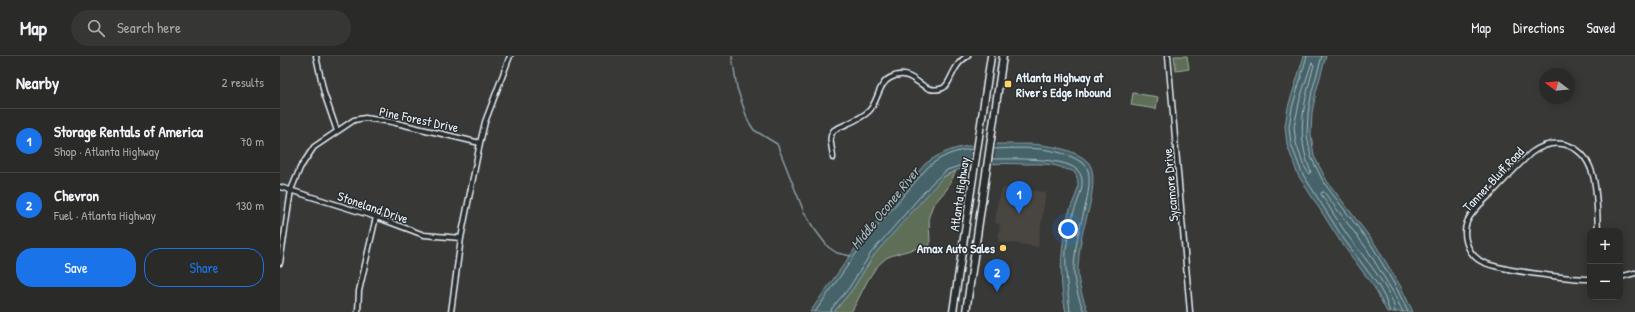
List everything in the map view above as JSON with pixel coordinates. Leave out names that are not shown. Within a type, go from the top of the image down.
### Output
[{"type":"main road","name":"Atlanta Highway","points":[[954,312],[991,56]]},
{"type":"main road","name":"Atlanta Highway","points":[[966,312],[1003,56]]},
{"type":"street","points":[[316,56],[324,93],[337,131]]},
{"type":"street","points":[[451,312],[461,238],[480,143],[485,122],[510,56]]},
{"type":"street","points":[[834,158],[830,139],[831,133],[868,112],[877,100],[880,90],[886,80],[899,74],[904,74],[910,76],[927,88],[940,89],[947,85],[957,64],[968,56]]},
{"type":"street","name":"Sycamore Drive","points":[[1168,56],[1190,312]]},
{"type":"street","name":"Pine Forest Drive","points":[[280,263],[291,190],[300,168],[314,147],[354,120],[365,118],[411,126],[480,143]]},
{"type":"street","name":"Tanner Bluff Road","points":[[1587,279],[1522,271],[1484,263],[1468,248],[1466,228],[1473,212],[1531,153],[1542,146],[1556,144],[1574,148],[1585,157],[1589,163],[1594,181],[1598,228]]},
{"type":"street","name":"Stoneland Drive","points":[[280,187],[376,217],[424,235],[461,238]]},
{"type":"street","points":[[358,312],[359,292],[376,217]]},
{"type":"street","points":[[1623,275],[1635,273]]},
{"type":"shaded area","points":[[1005,188],[1046,192],[1038,247],[998,241],[1000,224],[995,223],[997,205],[1002,189]]},
{"type":"green space","points":[[1174,56],[1187,56],[1189,69],[1176,71]]},
{"type":"green space","points":[[1133,93],[1158,97],[1156,109],[1131,105]]},
{"type":"green space","points":[[956,171],[947,189],[933,205],[929,216],[930,245],[899,253],[885,259],[874,270],[851,312],[834,312],[852,290],[874,255],[935,185],[943,177]]},
{"type":"water","points":[[1304,56],[1326,56],[1312,113],[1311,134],[1314,156],[1327,181],[1375,244],[1401,287],[1413,312],[1387,312],[1374,287],[1340,241],[1298,175],[1287,145],[1285,126],[1288,107]]},
{"type":"water","points":[[989,144],[1045,145],[1069,151],[1083,158],[1088,162],[1091,168],[1093,176],[1092,196],[1081,240],[1078,267],[1079,285],[1088,312],[1066,312],[1062,287],[1061,274],[1064,236],[1069,212],[1076,196],[1078,186],[1075,173],[1055,166],[1041,164],[983,164],[963,168],[943,177],[874,255],[852,290],[834,312],[810,312],[864,236],[925,164],[950,150],[963,147]]},
{"type":"pier","points":[[972,143],[997,143],[993,165],[968,169]]},
{"type":"waterway","points":[[732,56],[737,88],[748,121],[754,130],[777,144],[804,212],[828,247],[837,253],[851,256]]},
{"type":"place","name":"Atlanta Highway at River's Edge Inbound","points":[[1008,84]]},
{"type":"place","name":"Storage Rentals of America","points":[[1019,214]]},
{"type":"place","name":"Amax Auto Sales","points":[[1003,248]]},
{"type":"place","name":"Chevron","points":[[997,292]]},
{"type":"water label","name":"Middle Oconee River","points":[[885,208]]}]
